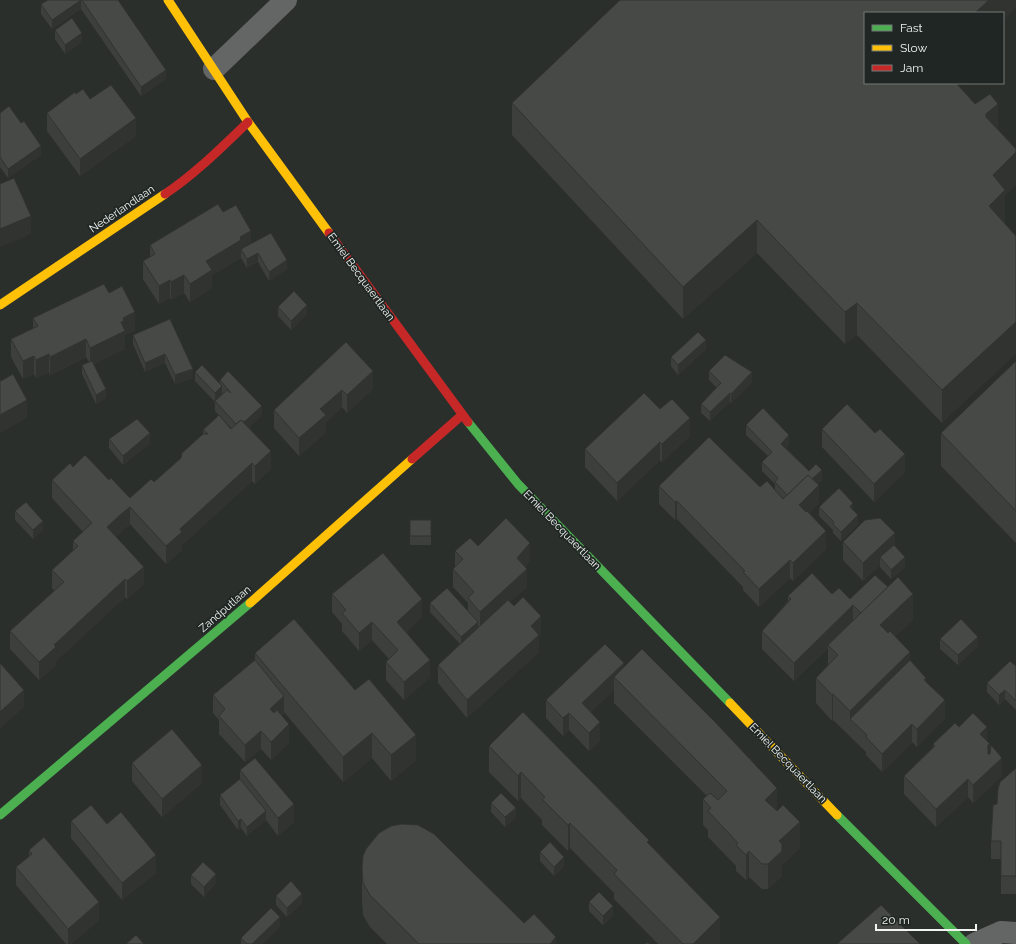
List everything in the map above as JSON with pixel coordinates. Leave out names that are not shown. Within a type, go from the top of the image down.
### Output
[{"type":"street","name":"Emiel Becquaertlaan","points":[[168,0],[248,122],[462,415],[518,484],[855,833],[966,944]]},
{"type":"street","points":[[214,69],[286,0]]},
{"type":"street","name":"Nederlandlaan","points":[[0,305],[177,186],[216,153],[248,122]]},
{"type":"street","name":"Zandputlaan","points":[[0,815],[218,631],[462,415]]},
{"type":"street","points":[[974,944],[1001,932],[1016,933]]},
{"type":"building","points":[[48,0],[81,0],[52,20],[41,4]]},
{"type":"building","points":[[82,0],[118,0],[166,70],[141,87]]},
{"type":"building","points":[[620,0],[989,0],[976,12],[864,12],[864,84],[957,84],[975,104],[990,94],[998,104],[986,114],[986,117],[1016,149],[1016,152],[993,175],[1005,190],[989,206],[1016,236],[1016,322],[942,390],[857,303],[845,312],[757,220],[683,287],[512,103]]},
{"type":"building","points":[[72,18],[82,33],[65,45],[55,30]]},
{"type":"building","points":[[111,85],[136,118],[80,159],[47,113],[75,92],[76,94],[83,89],[90,99]]},
{"type":"building","points":[[9,106],[21,123],[24,121],[41,146],[8,169],[0,157],[0,113]]},
{"type":"building","points":[[14,178],[31,216],[0,229],[0,184]]},
{"type":"building","points":[[218,204],[223,212],[236,205],[251,231],[240,237],[241,240],[206,261],[212,270],[190,284],[184,275],[159,286],[143,261],[155,254],[150,245]]},
{"type":"building","points":[[271,233],[287,260],[269,272],[258,253],[247,259],[241,249]]},
{"type":"building","points":[[104,284],[109,293],[122,286],[135,312],[123,318],[124,321],[121,322],[125,331],[90,348],[86,339],[50,357],[49,354],[36,360],[34,356],[23,361],[11,339],[38,326],[33,318]]},
{"type":"building","points":[[294,291],[307,305],[291,321],[278,307]]},
{"type":"building","points":[[170,319],[193,369],[175,375],[165,354],[145,363],[133,335]]},
{"type":"building","points":[[698,332],[706,340],[678,365],[671,357]]},
{"type":"building","points":[[346,342],[373,371],[347,395],[342,390],[320,409],[326,415],[299,438],[274,410]]},
{"type":"building","points":[[725,355],[752,372],[731,394],[730,393],[710,412],[701,404],[721,383],[709,371]]},
{"type":"building","points":[[92,361],[106,389],[96,395],[82,365]]},
{"type":"building","points":[[1016,361],[1016,511],[941,433]]},
{"type":"building","points":[[202,365],[222,386],[215,393],[195,372]]},
{"type":"building","points":[[228,371],[262,406],[244,422],[241,420],[236,424],[215,401],[227,390],[231,393],[220,380]]},
{"type":"building","points":[[13,374],[27,400],[0,415],[0,379],[1,381]]},
{"type":"building","points":[[644,393],[660,409],[672,399],[690,418],[662,444],[660,442],[617,483],[585,449]]},
{"type":"building","points":[[847,404],[875,433],[880,429],[905,454],[874,484],[822,429]]},
{"type":"building","points":[[763,408],[789,435],[781,444],[809,471],[816,464],[822,470],[812,479],[808,475],[787,495],[775,482],[778,478],[762,462],[772,452],[746,425]]},
{"type":"building","points":[[219,415],[231,429],[241,420],[271,451],[255,466],[252,463],[180,529],[182,532],[166,546],[130,507],[120,515],[107,527],[144,567],[127,581],[125,579],[54,645],[56,647],[39,662],[10,631],[64,582],[52,570],[78,546],[73,541],[92,523],[52,480],[70,463],[73,467],[85,455],[109,480],[111,478],[130,498],[151,479],[154,482],[181,458],[182,453],[203,434],[208,434],[203,430]]},
{"type":"building","points":[[137,419],[150,433],[123,456],[109,439]]},
{"type":"building","points":[[709,437],[760,487],[767,481],[783,499],[808,475],[819,485],[799,505],[806,512],[807,511],[826,531],[793,563],[790,560],[759,589],[743,572],[745,571],[677,501],[675,502],[659,486]]},
{"type":"building","points":[[839,488],[853,503],[850,507],[858,515],[841,532],[833,524],[834,522],[819,507]]},
{"type":"building","points":[[26,502],[43,521],[33,530],[15,511]]},
{"type":"building","points":[[506,518],[530,543],[517,558],[527,569],[480,612],[468,598],[474,592],[453,569],[463,559],[455,551],[470,538],[478,546]]},
{"type":"building","points":[[880,518],[895,533],[863,563],[843,542],[865,520]]},
{"type":"building","points":[[410,520],[431,520],[431,536],[410,536]]},
{"type":"building","points":[[894,545],[905,557],[891,570],[880,557]]},
{"type":"building","points":[[383,553],[422,599],[397,622],[430,660],[404,682],[386,662],[398,650],[372,622],[359,633],[342,613],[346,610],[332,594]]},
{"type":"building","points":[[812,573],[832,594],[839,588],[850,599],[875,575],[888,587],[861,613],[853,605],[794,663],[762,631],[791,599],[788,596]]},
{"type":"building","points":[[898,577],[913,594],[880,625],[888,633],[890,631],[910,652],[850,711],[816,678],[838,655],[828,645]]},
{"type":"building","points":[[447,588],[478,622],[461,637],[430,603]]},
{"type":"building","points":[[523,597],[541,616],[531,626],[539,635],[467,700],[438,665],[508,600],[514,606]]},
{"type":"building","points":[[294,619],[355,690],[369,679],[416,735],[391,755],[372,733],[343,757],[255,653]]},
{"type":"building","points":[[961,619],[978,637],[958,655],[940,639]]},
{"type":"building","points":[[605,644],[624,663],[582,703],[600,722],[589,733],[569,713],[563,718],[546,700]]},
{"type":"building","points":[[642,649],[716,723],[777,788],[765,800],[777,811],[783,805],[800,822],[779,841],[782,844],[782,851],[768,864],[762,864],[749,851],[746,855],[736,845],[738,843],[708,811],[711,808],[703,799],[710,793],[718,800],[727,791],[614,677]]},
{"type":"building","points":[[255,660],[284,696],[270,709],[274,713],[277,710],[289,724],[271,742],[261,731],[245,745],[219,716],[225,709],[213,695]]},
{"type":"building","points":[[910,660],[926,678],[924,680],[945,700],[917,729],[912,724],[882,754],[866,737],[867,735],[850,719]]},
{"type":"building","points":[[1010,661],[1016,666],[1016,701],[1005,690],[999,695],[987,683]]},
{"type":"building","points":[[0,663],[24,690],[0,712]]},
{"type":"building","points":[[523,712],[649,840],[647,842],[720,917],[693,944],[683,944],[614,874],[617,870],[570,823],[568,825],[542,799],[545,797],[521,772],[518,776],[489,746]]},
{"type":"building","points":[[973,713],[987,727],[980,734],[990,744],[988,745],[988,754],[990,754],[991,745],[1002,758],[973,785],[968,779],[936,809],[904,776],[935,746],[933,744],[955,723],[959,727]]},
{"type":"building","points":[[172,729],[202,765],[162,799],[132,763]]},
{"type":"building","points":[[255,758],[294,804],[278,818],[240,770]]},
{"type":"building","points":[[1016,768],[1016,876],[1001,876],[1001,841],[991,841],[993,805],[997,804],[1000,782]]},
{"type":"building","points":[[240,779],[266,811],[247,827],[241,819],[238,821],[220,795]]},
{"type":"building","points":[[501,793],[516,808],[505,817],[491,803]]},
{"type":"building","points":[[91,805],[107,824],[121,812],[156,855],[122,883],[71,821]]},
{"type":"building","points":[[402,824],[418,825],[434,834],[524,923],[534,914],[556,937],[550,944],[419,944],[370,895],[363,883],[363,856],[366,849],[379,833],[391,826]]},
{"type":"building","points":[[44,837],[99,902],[68,929],[16,867],[32,854],[29,850]]},
{"type":"building","points":[[550,842],[564,857],[554,867],[540,852]]},
{"type":"building","points":[[203,862],[216,874],[204,887],[191,875]]},
{"type":"building","points":[[291,881],[302,894],[287,908],[276,896]]},
{"type":"building","points":[[599,892],[613,906],[603,916],[589,902]]},
{"type":"building","points":[[881,905],[920,944],[837,944]]},
{"type":"building","points":[[271,908],[280,917],[252,944],[247,944],[241,938]]},
{"type":"building","points":[[136,935],[144,944],[126,944]]},
{"type":"traffic: fast","points":[[468,422],[518,484],[730,703]]},
{"type":"traffic: fast","points":[[0,815],[250,603]]},
{"type":"traffic: fast","points":[[837,815],[966,944]]},
{"type":"traffic: slow","points":[[168,0],[248,122],[329,233]]},
{"type":"traffic: slow","points":[[0,305],[165,194]]},
{"type":"traffic: slow","points":[[250,603],[412,459]]},
{"type":"traffic: slow","points":[[730,703],[837,815]]},
{"type":"traffic: jam","points":[[165,194],[198,169],[248,122]]},
{"type":"traffic: jam","points":[[329,233],[468,422]]},
{"type":"traffic: jam","points":[[412,459],[462,415]]}]
